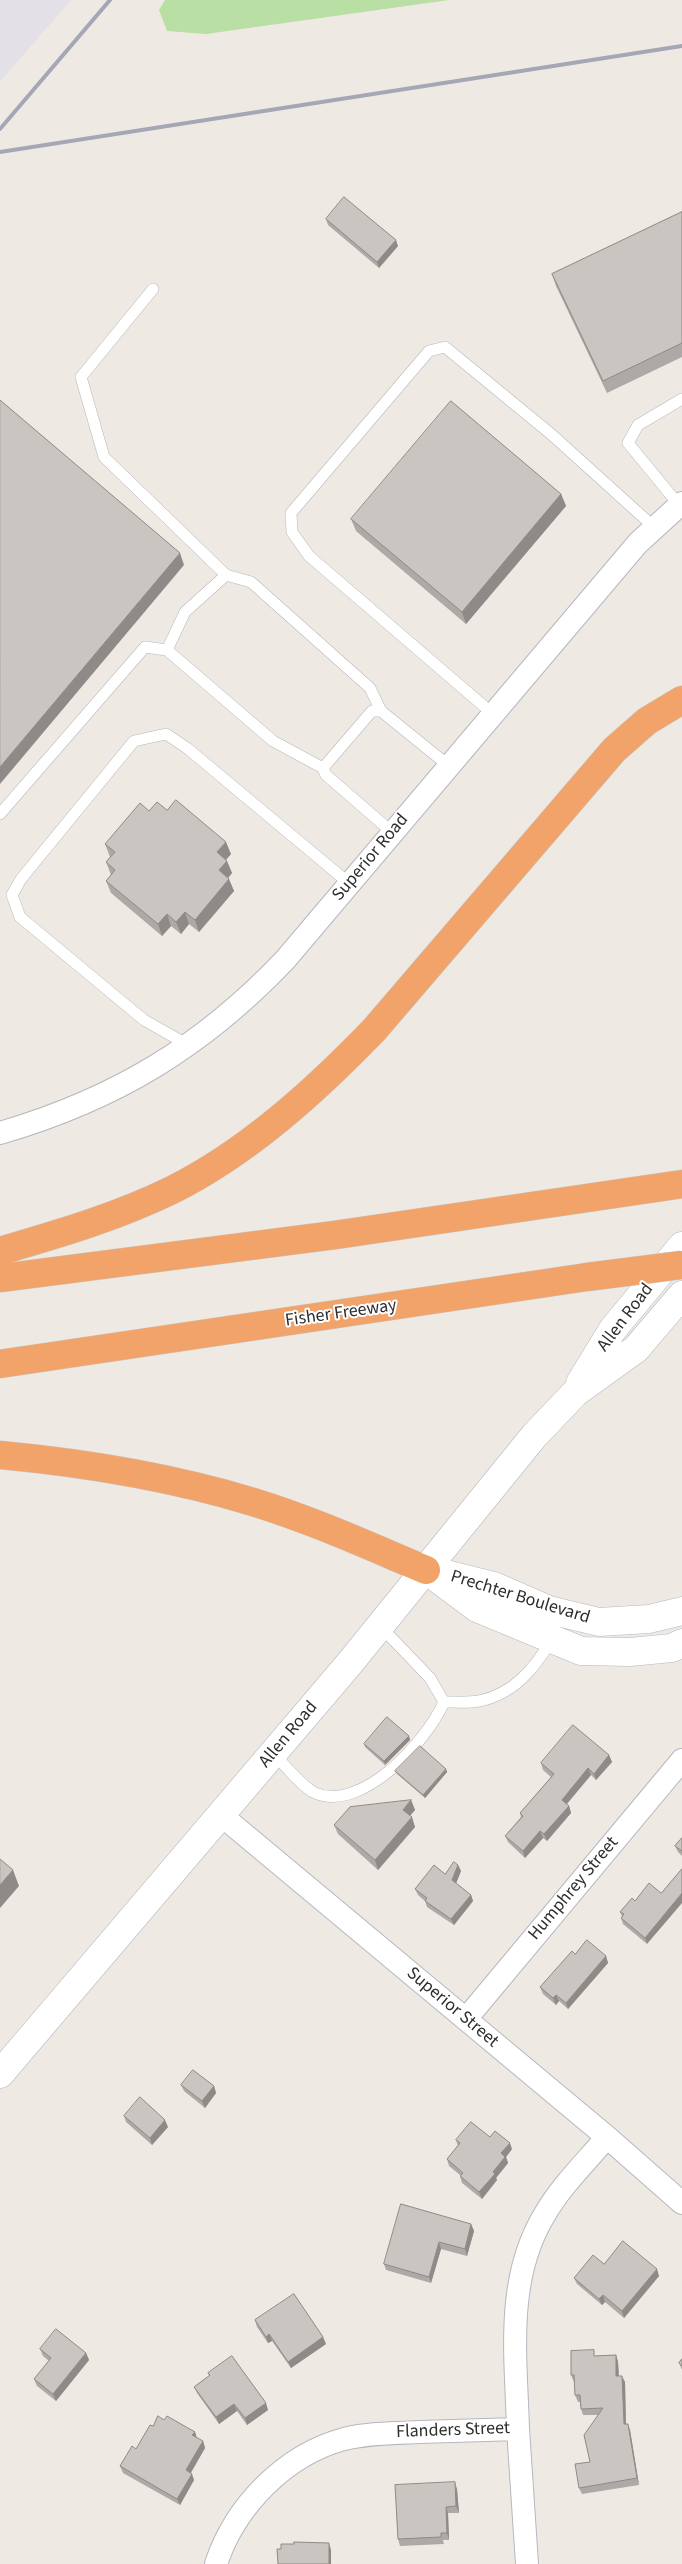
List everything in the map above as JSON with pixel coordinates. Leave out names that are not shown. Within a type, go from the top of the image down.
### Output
[{"type":"highway","points":[[0,1251],[71,1231],[172,1190],[227,1156],[280,1118],[332,1074],[374,1030],[614,750],[647,721],[682,700]]},
{"type":"highway","points":[[0,1278],[335,1235],[672,1186]]},
{"type":"highway","name":"Fisher Freeway","points":[[0,1364],[586,1277],[682,1265]]},
{"type":"highway","points":[[0,1454],[129,1472],[252,1502],[298,1517],[426,1570]]},
{"type":"main road","name":"Allen Road","points":[[575,1393],[613,1329],[682,1246]]},
{"type":"main road","name":"Allen Road","points":[[0,2074],[274,1753],[534,1436],[575,1393],[636,1349],[682,1295]]},
{"type":"main road","name":"Prechter Boulevard","points":[[426,1570],[494,1586],[549,1610],[599,1622],[649,1619],[682,1611]]},
{"type":"main road","name":"Prechter Boulevard","points":[[426,1570],[477,1608],[581,1651],[630,1652],[672,1648],[682,1643]]},
{"type":"street","name":"Superior Road","points":[[0,1133],[42,1120],[109,1093],[154,1068],[235,1009],[261,985],[350,884],[638,543],[681,504]]},
{"type":"street","name":"Humphrey Street","points":[[466,2020],[682,1760]]},
{"type":"street","name":"Superior Street","points":[[221,1815],[607,2137],[682,2203]]},
{"type":"street","name":"Flanders Street","points":[[216,2564],[233,2526],[254,2497],[285,2470],[326,2446],[358,2436],[518,2429],[516,2300],[526,2251],[545,2213],[607,2137]]},
{"type":"street","points":[[518,2429],[532,2559]]},
{"type":"lane","points":[[153,289],[81,377],[104,457],[226,575],[251,582],[370,688],[381,711],[449,766]]},
{"type":"lane","points":[[493,714],[310,556],[292,532],[291,513],[429,351],[445,347],[551,434],[654,527]]},
{"type":"lane","points":[[681,504],[628,443],[638,425],[682,399]]},
{"type":"lane","points":[[167,650],[185,612],[226,575]]},
{"type":"lane","points":[[0,814],[145,647],[167,650],[273,741],[323,768],[326,776],[393,832]]},
{"type":"lane","points":[[323,768],[372,711],[381,711]]},
{"type":"lane","points":[[188,1045],[144,1020],[20,917],[12,895],[21,879],[134,741],[166,734],[187,748],[350,884]]},
{"type":"lane","points":[[380,1626],[430,1678],[444,1702]]},
{"type":"lane","points":[[444,1702],[479,1701],[502,1693],[523,1679],[540,1661],[552,1639]]},
{"type":"lane","points":[[274,1753],[312,1792],[329,1797],[346,1796],[384,1777],[436,1719],[444,1702]]},
{"type":"shaded area","points":[[0,0],[71,0],[0,82]]},
{"type":"green space","points":[[165,0],[449,0],[206,34],[167,31],[159,10]]},
{"type":"building","points":[[344,197],[396,240],[377,262],[326,219]]},
{"type":"building","points":[[682,212],[682,343],[603,381],[552,274]]},
{"type":"building","points":[[0,400],[180,553],[0,767]]},
{"type":"building","points":[[451,401],[561,494],[462,612],[351,519]]},
{"type":"building","points":[[176,800],[226,842],[217,852],[227,861],[219,870],[229,879],[195,920],[185,912],[176,922],[167,914],[158,924],[106,881],[115,870],[106,862],[115,852],[105,844],[140,803],[149,811],[157,802],[167,810]]},
{"type":"building","points":[[387,1717],[409,1736],[384,1761],[364,1744]]},
{"type":"building","points":[[573,1725],[609,1755],[594,1774],[588,1768],[562,1800],[569,1806],[544,1834],[540,1831],[523,1851],[505,1836],[523,1816],[520,1813],[554,1774],[541,1763]]},
{"type":"building","points":[[420,1746],[446,1769],[423,1795],[395,1771]]},
{"type":"building","points":[[411,1800],[403,1810],[412,1817],[375,1860],[334,1825],[350,1807]]},
{"type":"building","points":[[682,1838],[682,1851],[675,1846]]},
{"type":"building","points":[[0,1859],[13,1870],[0,1885]]},
{"type":"building","points":[[454,1862],[458,1865],[452,1880],[471,1895],[451,1919],[425,1901],[427,1898],[415,1889],[434,1865],[445,1874]]},
{"type":"building","points":[[682,1869],[682,1893],[645,1938],[621,1918],[624,1914],[620,1912],[632,1898],[635,1901],[649,1883],[661,1893]]},
{"type":"building","points":[[587,1940],[606,1956],[566,2003],[556,1995],[553,1998],[540,1987],[572,1951],[575,1954]]},
{"type":"building","points":[[193,2070],[214,2086],[202,2101],[181,2085]]},
{"type":"building","points":[[140,2097],[165,2120],[150,2138],[124,2116]]},
{"type":"building","points":[[471,2122],[490,2137],[495,2131],[510,2143],[501,2153],[505,2157],[493,2172],[495,2174],[479,2192],[460,2176],[463,2173],[447,2159],[460,2143],[456,2140]]},
{"type":"building","points":[[401,2204],[471,2224],[465,2249],[439,2242],[429,2277],[384,2264]]},
{"type":"building","points":[[623,2241],[657,2269],[622,2311],[603,2295],[599,2299],[574,2278],[593,2255],[604,2264]]},
{"type":"building","points":[[294,2294],[323,2337],[288,2362],[269,2334],[266,2337],[255,2320]]},
{"type":"building","points":[[56,2329],[86,2353],[53,2394],[34,2379],[51,2358],[40,2349]]},
{"type":"building","points":[[594,2350],[594,2356],[616,2355],[616,2376],[622,2376],[624,2424],[628,2424],[637,2478],[579,2488],[575,2464],[590,2462],[584,2435],[603,2408],[581,2409],[580,2395],[575,2395],[574,2375],[571,2375],[571,2351]]},
{"type":"building","points":[[232,2356],[266,2403],[245,2418],[234,2404],[216,2417],[194,2387],[210,2375],[208,2373]]},
{"type":"building","points":[[158,2416],[164,2420],[167,2416],[195,2432],[192,2435],[203,2441],[186,2470],[192,2474],[177,2499],[120,2466],[132,2446],[136,2449],[150,2425],[153,2426]]},
{"type":"building","points":[[455,2482],[456,2506],[446,2507],[447,2533],[441,2533],[441,2537],[398,2539],[395,2485]]},
{"type":"building","points":[[294,2542],[329,2543],[329,2564],[278,2564],[277,2549],[281,2549],[281,2544],[294,2544]]},
{"type":"railway","points":[[0,129],[110,0]]},
{"type":"railway","points":[[0,152],[682,46]]}]
